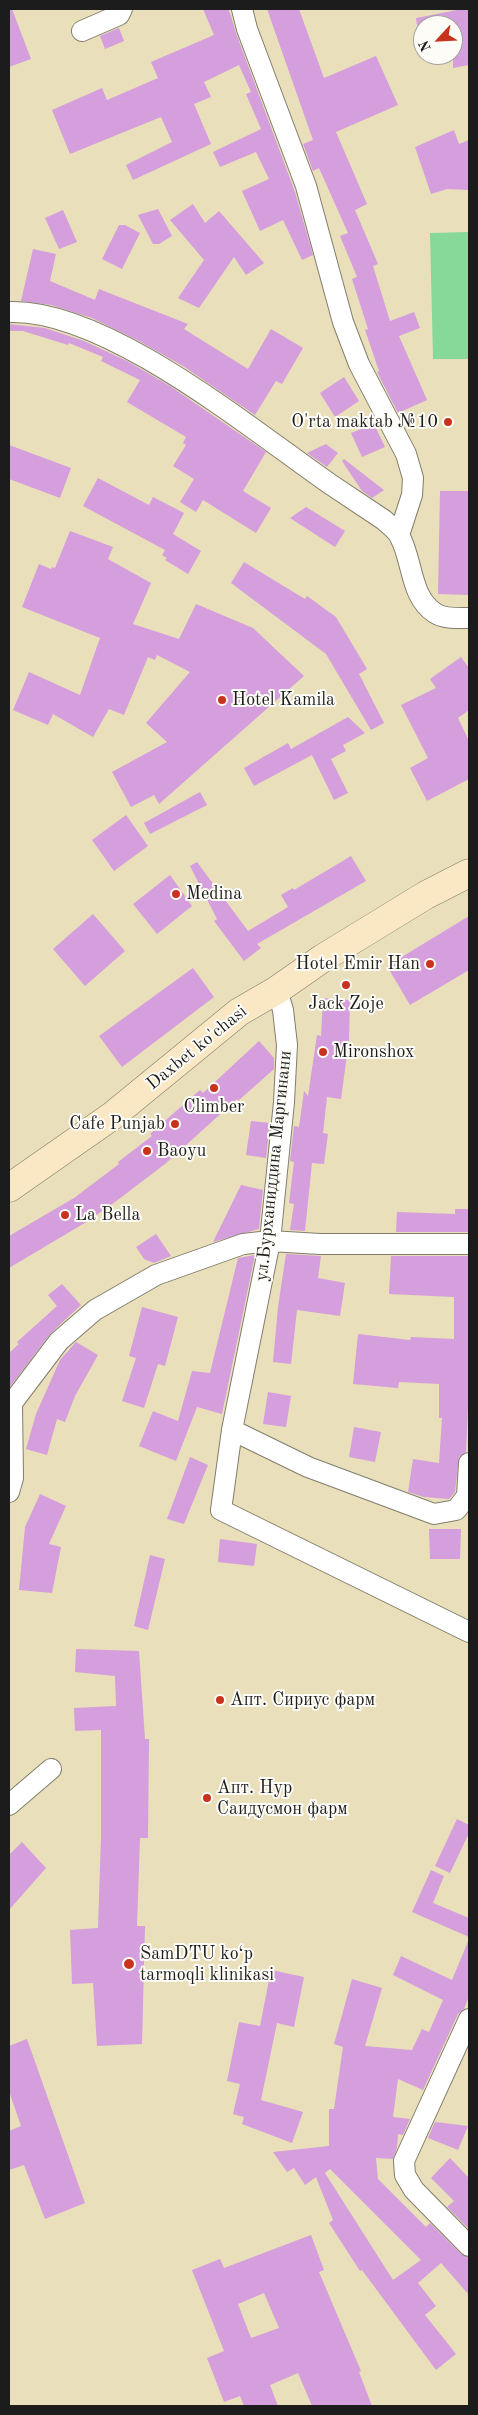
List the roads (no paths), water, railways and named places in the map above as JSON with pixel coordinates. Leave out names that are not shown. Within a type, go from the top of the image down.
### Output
[{"type":"main road","name":"Daxbet ko'chasi","points":[[9,1188],[112,1116],[239,1012],[277,990],[323,958],[426,895],[469,873]]},
{"type":"street","points":[[82,31],[119,15],[122,9]]},
{"type":"street","points":[[242,9],[247,28],[306,186],[342,322],[359,364],[406,454],[414,478],[412,495],[400,535]]},
{"type":"street","points":[[9,312],[37,313],[78,325],[142,357],[270,440],[329,484],[384,520],[400,535],[409,559],[413,581],[424,604],[436,614],[469,618]]},
{"type":"street","name":"ул.Бурханиддина Маргинани","points":[[277,990],[283,1010],[287,1046],[284,1102],[270,1241],[232,1430],[221,1510],[469,1632]]},
{"type":"street","points":[[9,1492],[13,1478],[10,1406],[59,1341],[95,1310],[156,1275],[243,1244],[270,1241],[320,1244],[469,1244]]},
{"type":"street","points":[[232,1430],[308,1467],[434,1514],[456,1510],[467,1496],[469,1463]]},
{"type":"street","points":[[9,1805],[52,1769]]},
{"type":"street","points":[[469,2019],[463,2048],[404,2161],[405,2175],[414,2190],[469,2246]]},
{"type":"place","name":"O'rta maktab №10","points":[[448,422]]},
{"type":"place","name":"Hotel Kamila","points":[[222,700]]},
{"type":"place","name":"Medina","points":[[176,894]]},
{"type":"place","name":"Hotel Emir Han","points":[[430,964]]},
{"type":"place","name":"Jack Zoje","points":[[346,985]]},
{"type":"place","name":"Mironshox","points":[[323,1052]]},
{"type":"place","name":"Climber","points":[[214,1088]]},
{"type":"place","name":"Cafe Punjab","points":[[175,1124]]},
{"type":"place","name":"Baoyu","points":[[147,1151]]},
{"type":"place","name":"La Bella","points":[[65,1215]]},
{"type":"place","name":"Апт. Сириус фарм","points":[[220,1700]]},
{"type":"place","name":"Апт. Нур Саидусмон фарм","points":[[207,1798]]},
{"type":"place","name":"SamDTU ko‘p tarmoqli klinikasi","points":[[129,1964]]}]
